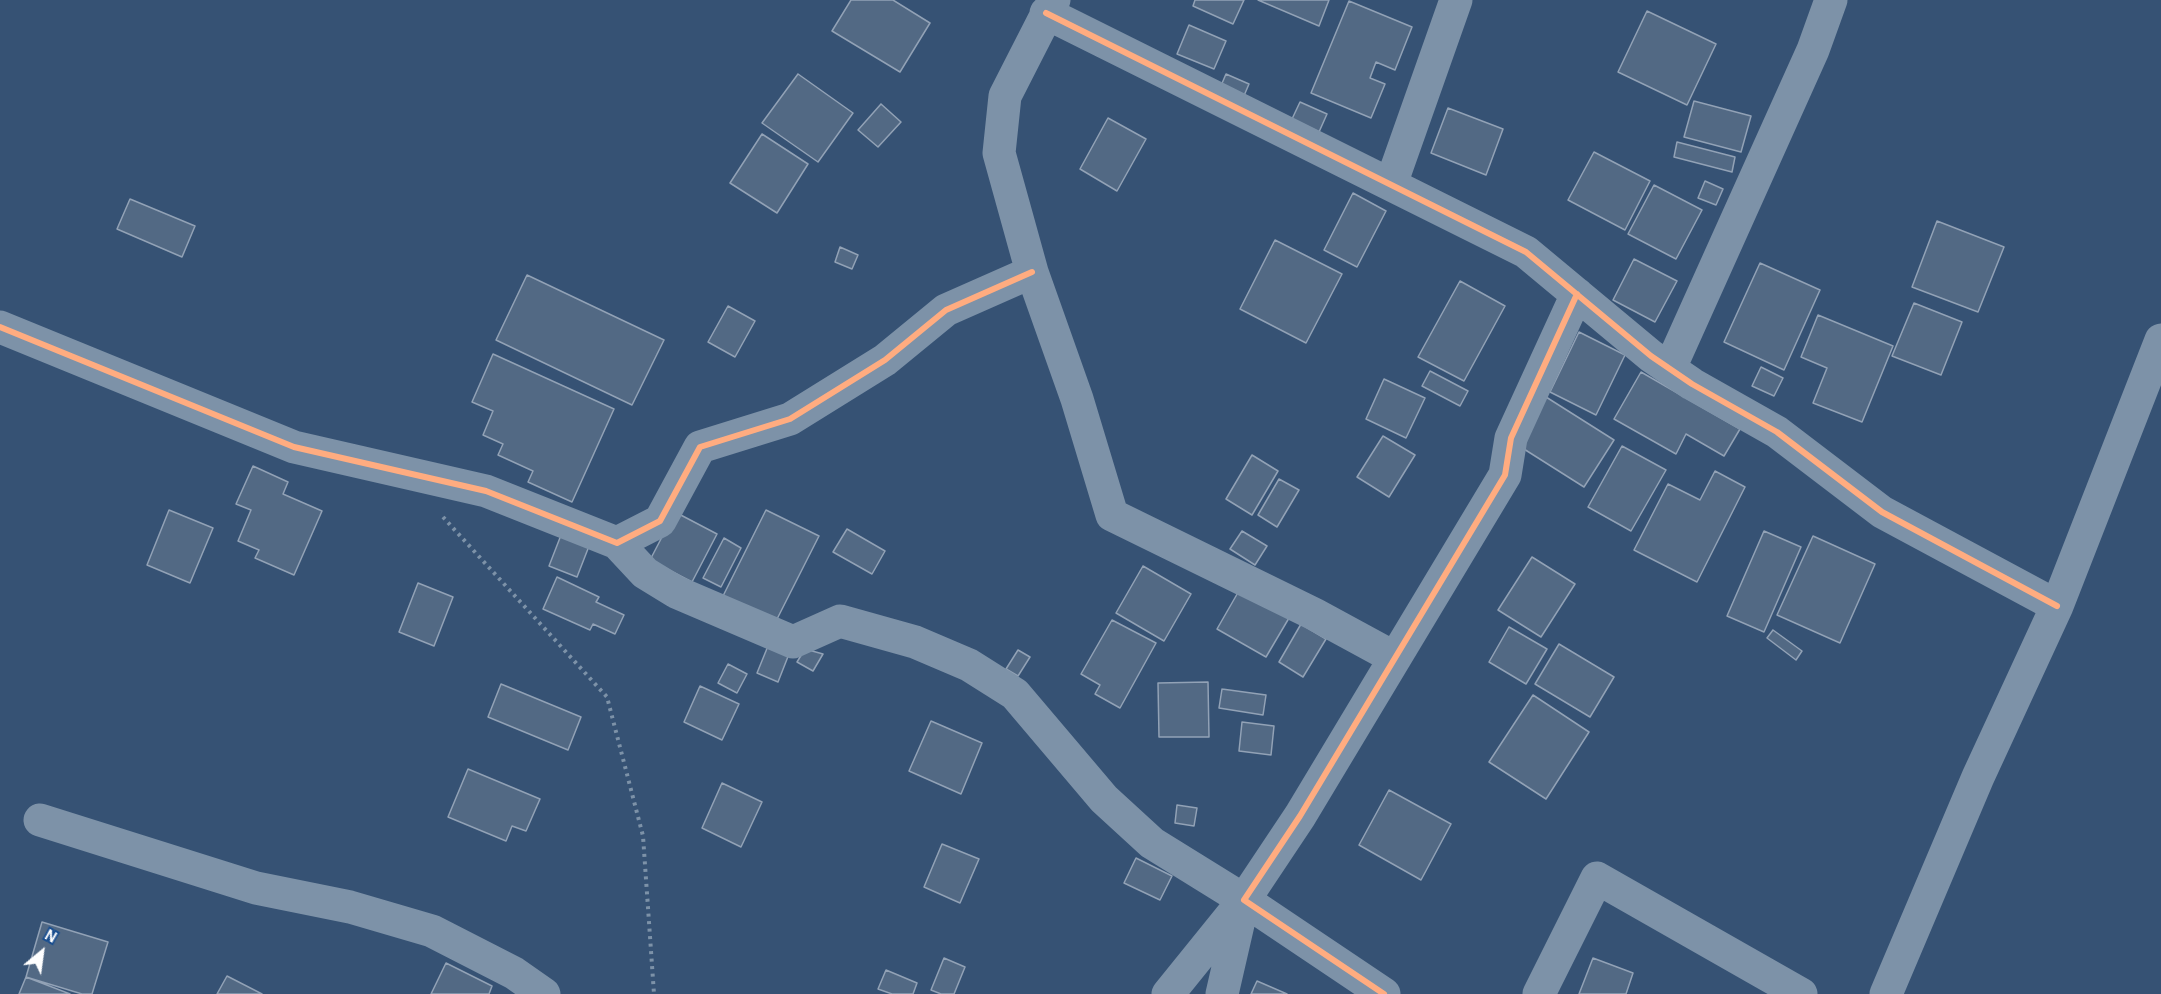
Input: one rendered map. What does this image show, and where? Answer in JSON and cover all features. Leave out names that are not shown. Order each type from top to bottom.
[{"type":"street","points":[[1391,184],[1456,0]]},
{"type":"street","points":[[1670,368],[1813,50],[1831,0]]},
{"type":"street","points":[[1395,658],[1314,614],[1112,515],[1077,399],[1032,272],[999,153],[1005,96],[1050,7],[1526,252],[1670,368],[1692,384],[1777,432],[1882,512],[2057,606]]},
{"type":"street","points":[[616,543],[660,521],[700,447],[790,419],[885,360],[946,310],[1032,272]]},
{"type":"street","points":[[1168,994],[1244,900],[1300,816],[1504,475],[1511,438],[1577,294]]},
{"type":"street","points":[[0,327],[294,447],[486,491],[616,543],[645,573],[676,592],[793,642],[840,621],[915,642],[969,665],[1015,694],[1104,799],[1152,843],[1244,900],[1384,994]]},
{"type":"street","points":[[1886,994],[1978,777],[2057,606],[2161,340]]},
{"type":"street","points":[[40,820],[256,888],[350,907],[432,931],[509,984],[544,994]]},
{"type":"street","points":[[1539,994],[1597,878],[1801,994]]},
{"type":"street","points":[[1222,994],[1244,900]]},
{"type":"path","points":[[441,515],[607,697],[643,836],[654,994]]},
{"type":"building","points":[[851,0],[893,0],[930,23],[900,72],[832,31]]},
{"type":"building","points":[[1195,0],[1244,0],[1233,24],[1193,6]]},
{"type":"building","points":[[1258,0],[1329,0],[1319,26]]},
{"type":"building","points":[[1349,1],[1412,27],[1395,70],[1376,62],[1370,78],[1385,84],[1371,118],[1311,93]]},
{"type":"building","points":[[1647,11],[1716,44],[1687,105],[1618,72]]},
{"type":"building","points":[[1189,25],[1226,41],[1214,69],[1177,54]]},
{"type":"building","points":[[798,74],[853,113],[818,162],[762,123]]},
{"type":"building","points":[[1226,74],[1249,84],[1243,98],[1220,88]]},
{"type":"building","points":[[1694,101],[1751,116],[1741,152],[1684,137]]},
{"type":"building","points":[[1300,102],[1327,114],[1319,132],[1292,119]]},
{"type":"building","points":[[881,104],[901,122],[878,147],[858,130]]},
{"type":"building","points":[[1448,108],[1503,129],[1486,175],[1431,153]]},
{"type":"building","points":[[1108,118],[1146,139],[1117,191],[1080,169]]},
{"type":"building","points":[[762,134],[808,164],[777,213],[730,183]]},
{"type":"building","points":[[1677,142],[1735,157],[1732,172],[1674,157]]},
{"type":"building","points":[[1594,152],[1650,181],[1625,230],[1568,200]]},
{"type":"building","points":[[1705,181],[1723,189],[1716,205],[1698,198]]},
{"type":"building","points":[[1654,185],[1702,210],[1676,259],[1628,234]]},
{"type":"building","points":[[1353,193],[1386,211],[1357,267],[1324,250]]},
{"type":"building","points":[[130,199],[195,226],[182,257],[117,229]]},
{"type":"building","points":[[1937,221],[2004,247],[1978,312],[1912,287]]},
{"type":"building","points":[[1275,240],[1342,274],[1306,343],[1240,309]]},
{"type":"building","points":[[840,247],[858,255],[852,269],[835,262]]},
{"type":"building","points":[[1634,259],[1677,281],[1655,322],[1613,300]]},
{"type":"building","points":[[1760,263],[1820,290],[1784,370],[1724,342]]},
{"type":"building","points":[[527,275],[664,340],[632,405],[496,340]]},
{"type":"building","points":[[1460,281],[1505,306],[1464,381],[1418,357]]},
{"type":"building","points":[[1914,303],[1962,322],[1941,375],[1892,356]]},
{"type":"building","points":[[728,306],[755,321],[735,357],[708,342]]},
{"type":"building","points":[[1818,315],[1893,346],[1862,422],[1813,403],[1827,368],[1801,357]]},
{"type":"building","points":[[1579,332],[1625,355],[1596,415],[1550,392]]},
{"type":"building","points":[[493,354],[614,409],[572,502],[528,482],[533,471],[498,455],[503,444],[483,435],[493,411],[472,402]]},
{"type":"building","points":[[1761,367],[1783,378],[1774,396],[1752,386]]},
{"type":"building","points":[[1430,371],[1468,391],[1460,406],[1422,386]]},
{"type":"building","points":[[1641,372],[1740,429],[1724,456],[1686,434],[1676,454],[1614,419]]},
{"type":"building","points":[[1384,379],[1425,398],[1406,438],[1366,419]]},
{"type":"building","points":[[1546,397],[1614,440],[1584,487],[1516,444]]},
{"type":"building","points":[[1383,436],[1415,455],[1389,497],[1357,477]]},
{"type":"building","points":[[1622,446],[1666,470],[1631,531],[1588,507]]},
{"type":"building","points":[[1252,455],[1278,471],[1252,515],[1226,499]]},
{"type":"building","points":[[253,466],[288,482],[283,494],[322,511],[294,575],[255,558],[259,550],[238,541],[251,510],[236,504]]},
{"type":"building","points":[[1715,471],[1745,487],[1697,582],[1634,550],[1668,484],[1700,500]]},
{"type":"building","points":[[1279,479],[1299,490],[1277,527],[1258,515]]},
{"type":"building","points":[[169,510],[213,528],[190,583],[147,565]]},
{"type":"building","points":[[766,510],[819,536],[775,623],[723,596]]},
{"type":"building","points":[[675,512],[717,534],[692,582],[650,560]]},
{"type":"building","points":[[847,529],[885,551],[872,574],[833,552]]},
{"type":"building","points":[[563,530],[591,541],[577,577],[549,566]]},
{"type":"building","points":[[1242,531],[1267,546],[1255,565],[1230,549]]},
{"type":"building","points":[[1764,531],[1801,547],[1764,632],[1727,616]]},
{"type":"building","points":[[1813,536],[1875,564],[1840,643],[1777,615]]},
{"type":"building","points":[[724,538],[741,548],[721,587],[703,578]]},
{"type":"building","points":[[1532,557],[1575,584],[1541,637],[1498,610]]},
{"type":"building","points":[[1143,566],[1191,594],[1164,641],[1116,613]]},
{"type":"building","points":[[557,577],[599,597],[596,602],[624,615],[615,634],[593,624],[590,630],[543,609]]},
{"type":"building","points":[[418,583],[453,597],[434,646],[399,632]]},
{"type":"building","points":[[1240,589],[1289,618],[1266,657],[1217,629]]},
{"type":"building","points":[[1112,620],[1156,643],[1120,708],[1095,694],[1100,685],[1081,674]]},
{"type":"building","points":[[1301,624],[1326,639],[1303,677],[1279,662]]},
{"type":"building","points":[[1509,627],[1547,649],[1526,684],[1489,662]]},
{"type":"building","points":[[1773,630],[1802,651],[1796,660],[1767,638]]},
{"type":"building","points":[[1559,644],[1614,677],[1590,717],[1535,684]]},
{"type":"building","points":[[768,646],[789,654],[778,682],[757,673]]},
{"type":"building","points":[[805,649],[823,654],[813,671],[797,662]]},
{"type":"building","points":[[1018,650],[1030,657],[1018,676],[1006,669]]},
{"type":"building","points":[[728,664],[747,674],[737,693],[718,683]]},
{"type":"building","points":[[1208,682],[1209,737],[1159,737],[1158,683]]},
{"type":"building","points":[[501,684],[581,717],[568,750],[488,717]]},
{"type":"building","points":[[700,686],[739,704],[722,740],[684,722]]},
{"type":"building","points":[[1222,689],[1266,695],[1263,715],[1219,708]]},
{"type":"building","points":[[1533,695],[1589,732],[1546,799],[1489,762]]},
{"type":"building","points":[[931,721],[982,743],[961,794],[909,771]]},
{"type":"building","points":[[1242,722],[1274,726],[1271,755],[1239,751]]},
{"type":"building","points":[[468,769],[540,799],[526,831],[512,826],[506,841],[448,817]]},
{"type":"building","points":[[722,783],[762,802],[741,847],[702,828]]},
{"type":"building","points":[[1389,790],[1451,824],[1421,880],[1359,845]]},
{"type":"building","points":[[1177,805],[1197,808],[1194,826],[1175,823]]},
{"type":"building","points":[[942,844],[979,859],[960,903],[924,887]]},
{"type":"building","points":[[1136,858],[1172,876],[1160,900],[1124,883]]},
{"type":"building","points":[[42,922],[108,942],[92,994],[82,994],[26,977]]},
{"type":"building","points":[[944,958],[965,967],[954,994],[941,994],[931,990]]},
{"type":"building","points":[[1593,958],[1633,973],[1626,994],[1579,994]]},
{"type":"building","points":[[446,963],[492,986],[489,994],[431,994]]},
{"type":"building","points":[[886,970],[917,983],[913,994],[892,994],[878,989]]},
{"type":"building","points":[[227,976],[262,994],[217,994]]},
{"type":"building","points":[[26,977],[70,994],[19,994]]},
{"type":"building","points":[[1257,981],[1287,994],[1251,994]]},
{"type":"cycle path","points":[[1046,13],[1526,252],[1651,356],[1692,384],[1777,432],[1882,512],[2057,606]]},
{"type":"cycle path","points":[[0,327],[294,447],[486,491],[617,543],[660,521],[700,447],[790,419],[885,360],[946,310],[1032,272]]},
{"type":"cycle path","points":[[1384,994],[1244,900],[1300,816],[1505,475],[1511,438],[1577,294]]}]
